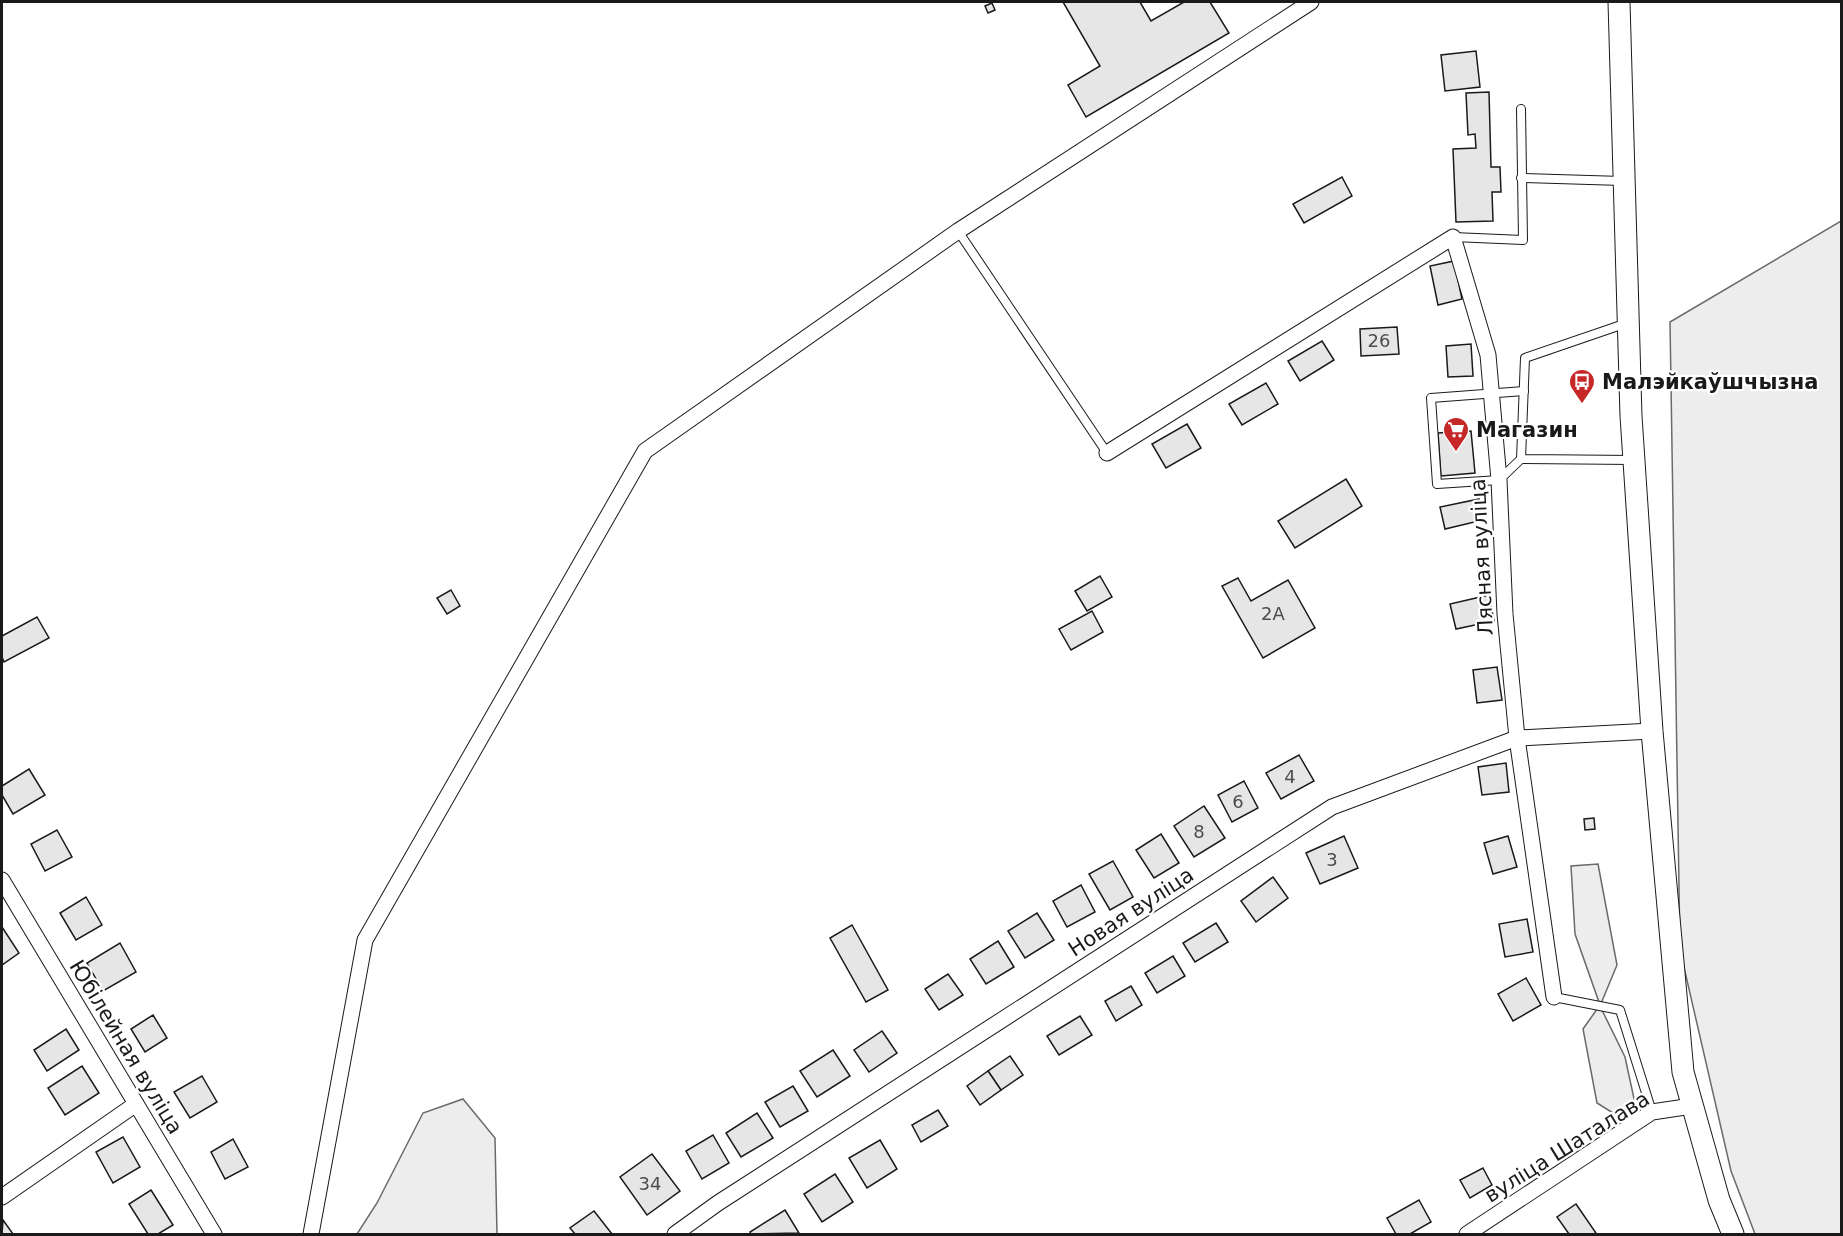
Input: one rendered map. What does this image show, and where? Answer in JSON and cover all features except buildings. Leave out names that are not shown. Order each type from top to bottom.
[{"type":"main road","points":[[1619,2],[1634,460],[1652,731],[1683,1072],[1719,1200],[1733,1234]]},
{"type":"street","points":[[311,1234],[365,940],[645,451],[958,231],[1311,2]]},
{"type":"street","points":[[1107,453],[1453,237]]},
{"type":"street","name":"Лясная вуліца","points":[[1453,237],[1488,355],[1505,614],[1517,738],[1554,997]]},
{"type":"street","name":"Новая вуліца","points":[[675,1234],[718,1203],[1332,807],[1517,738],[1652,731]]},
{"type":"street","name":"Юбілейная вуліца","points":[[2,880],[214,1234]]},
{"type":"street","points":[[2,1197],[135,1104]]},
{"type":"street","name":"вуліца Шаталава","points":[[1467,1234],[1652,1112],[1692,1106]]},
{"type":"lane","points":[[1453,237],[1523,240],[1521,109]]},
{"type":"lane","points":[[1521,178],[1624,181]]},
{"type":"lane","points":[[958,231],[1107,453]]},
{"type":"lane","points":[[1521,459],[1525,358],[1628,322]]},
{"type":"lane","points":[[1524,391],[1431,398],[1437,484],[1498,480],[1521,459],[1634,460]]},
{"type":"lane","points":[[1554,997],[1620,1010],[1652,1112]]},
{"type":"shaded area","points":[[1841,221],[1841,1234],[1755,1234],[1731,1171],[1680,950],[1670,322]]},
{"type":"shaded area","points":[[1598,864],[1617,965],[1600,1006],[1625,1057],[1638,1117],[1632,1125],[1597,1103],[1583,1029],[1600,1005],[1575,934],[1571,866]]},
{"type":"shaded area","points":[[463,1099],[495,1138],[497,1234],[357,1234],[377,1203],[423,1113]]},
{"type":"place","name":"Малэйкаўшчызна","points":[[1582,405]]},
{"type":"place","name":"Магазин","points":[[1456,453]]}]
